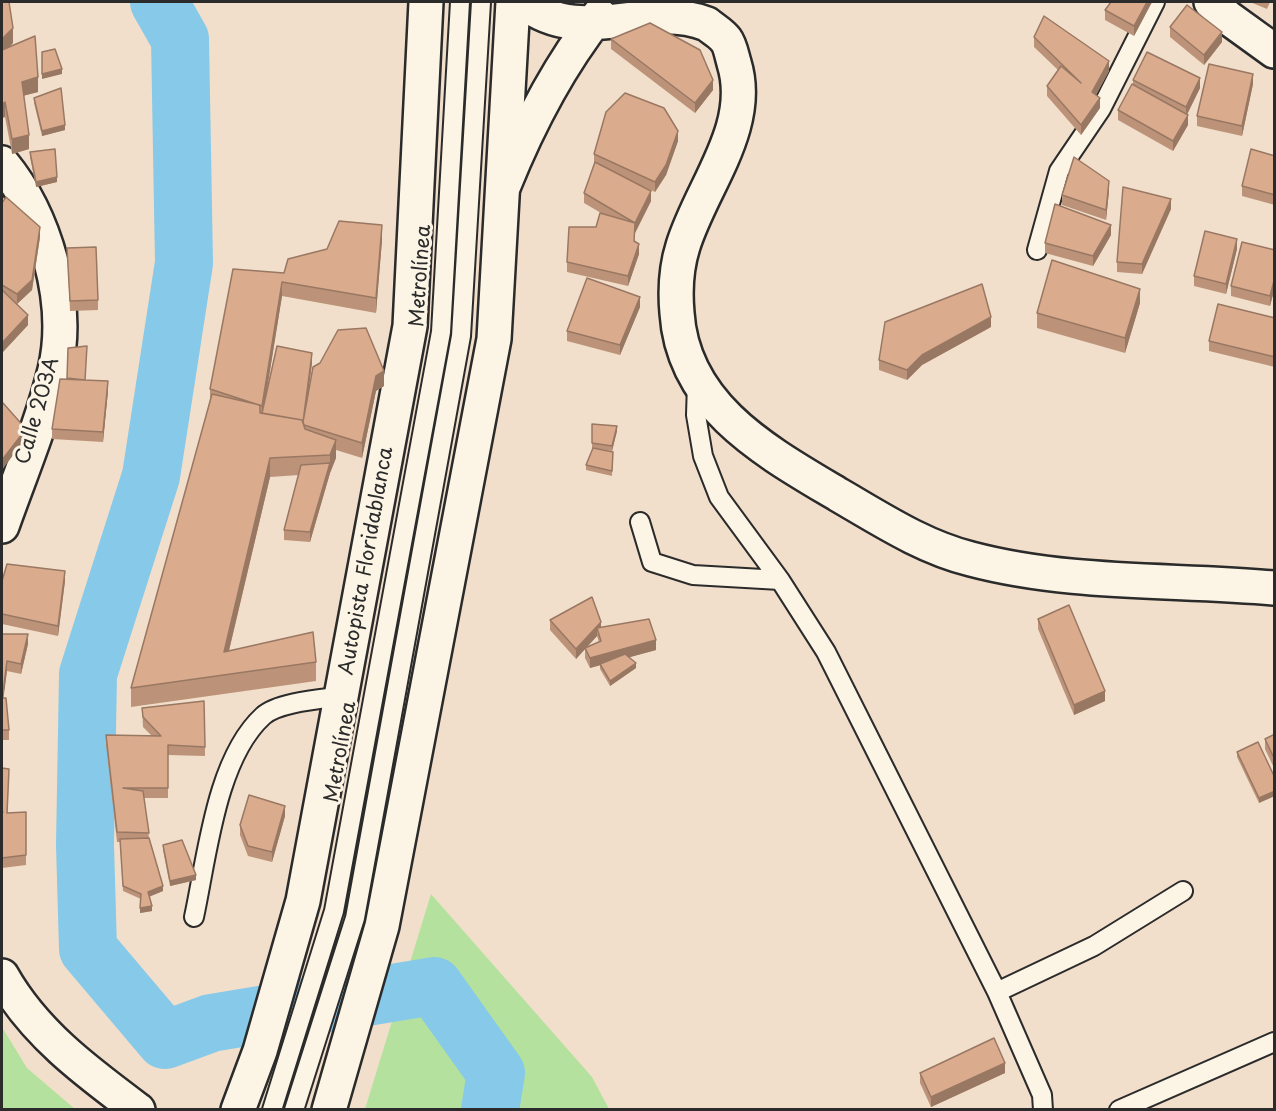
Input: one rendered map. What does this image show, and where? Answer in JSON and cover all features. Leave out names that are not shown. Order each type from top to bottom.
[{"type":"main road","name":"Autopista Floridablanca","points":[[236,1106],[274,1055],[343,696],[410,326],[426,2]]},
{"type":"main road","points":[[329,1110],[339,1075],[369,922],[494,339],[513,2]]},
{"type":"main road","points":[[523,2],[533,10],[557,16],[599,15],[629,5],[663,2],[692,11],[727,41],[740,83],[734,127],[683,246],[675,288],[678,334],[697,383],[714,407],[739,430],[779,459],[910,537],[970,559],[1067,576],[1275,588]]},
{"type":"main road","points":[[1211,2],[1227,17],[1275,51]]},
{"type":"main road","points":[[504,186],[523,138],[547,91],[574,46],[599,15]]},
{"type":"main road","name":"Calle 203A","points":[[2,163],[18,182],[39,225],[51,263],[58,319],[55,368],[2,526]]},
{"type":"main road","points":[[2,976],[42,1030],[83,1070],[134,1107]]},
{"type":"lane","name":"Metrolínea","points":[[272,1110],[274,1055],[334,911],[441,332],[460,2]]},
{"type":"lane","points":[[294,1110],[306,1065],[369,922],[461,336],[481,2]]},
{"type":"lane","points":[[1038,250],[1059,171],[1101,109],[1155,2]]},
{"type":"lane","points":[[697,383],[696,415],[703,456],[719,497],[780,580],[826,652],[997,992],[1042,1095],[1043,1110]]},
{"type":"lane","points":[[640,522],[652,562],[693,575],[780,580]]},
{"type":"lane","points":[[194,917],[222,784],[237,749],[264,714],[302,701],[343,696]]},
{"type":"lane","points":[[997,992],[1094,946],[1183,891]]},
{"type":"lane","points":[[1119,1110],[1275,1042]]},
{"type":"green space","points":[[431,894],[592,1077],[609,1109],[365,1109]]},
{"type":"green space","points":[[2,1027],[27,1068],[75,1109],[2,1109]]},
{"type":"building","points":[[2,2],[9,2],[13,28],[2,39]]},
{"type":"building","points":[[1111,2],[1147,2],[1134,26],[1105,10]]},
{"type":"building","points":[[1187,5],[1222,32],[1204,55],[1170,27]]},
{"type":"building","points":[[1044,16],[1109,61],[1092,92],[1100,98],[1081,125],[1047,86],[1061,66],[1081,83],[1034,37]]},
{"type":"building","points":[[650,23],[700,50],[713,80],[695,103],[611,39]]},
{"type":"building","points":[[35,36],[38,77],[22,82],[29,135],[12,139],[5,102],[2,104],[2,50]]},
{"type":"building","points":[[55,49],[62,69],[42,74],[42,52]]},
{"type":"building","points":[[1147,52],[1200,78],[1186,107],[1133,80]]},
{"type":"building","points":[[1209,64],[1253,74],[1242,126],[1197,116]]},
{"type":"building","points":[[1132,84],[1188,115],[1173,141],[1118,110]]},
{"type":"building","points":[[61,88],[65,125],[42,131],[34,98]]},
{"type":"building","points":[[625,93],[664,108],[678,131],[666,165],[655,182],[594,154],[606,112]]},
{"type":"building","points":[[55,149],[57,177],[36,182],[30,152]]},
{"type":"building","points":[[1251,149],[1275,156],[1275,195],[1242,186]]},
{"type":"building","points":[[1074,157],[1109,181],[1106,210],[1062,195]]},
{"type":"building","points":[[595,162],[651,191],[635,223],[584,193]]},
{"type":"building","points":[[1123,187],[1171,199],[1142,264],[1117,262]]},
{"type":"building","points":[[6,197],[40,227],[32,280],[17,294],[2,285],[2,203]]},
{"type":"building","points":[[1055,204],[1111,225],[1093,256],[1045,243]]},
{"type":"building","points":[[600,213],[635,223],[634,241],[639,244],[628,276],[567,262],[569,227],[596,227]]},
{"type":"building","points":[[339,221],[382,225],[376,298],[282,282],[262,406],[210,389],[233,269],[284,273],[288,259],[327,249]]},
{"type":"building","points":[[1205,231],[1237,239],[1226,284],[1194,276]]},
{"type":"building","points":[[1242,242],[1275,250],[1275,277],[1270,296],[1231,286]]},
{"type":"building","points":[[96,247],[98,300],[70,301],[67,248]]},
{"type":"building","points":[[1052,260],[1140,289],[1125,338],[1037,313]]},
{"type":"building","points":[[587,278],[640,297],[620,345],[567,331]]},
{"type":"building","points":[[982,284],[991,317],[922,355],[907,370],[879,360],[885,322]]},
{"type":"building","points":[[2,290],[28,315],[2,343]]},
{"type":"building","points":[[1218,304],[1275,318],[1275,357],[1209,341]]},
{"type":"building","points":[[366,328],[384,371],[376,376],[362,443],[304,425],[313,367],[320,363],[338,330]]},
{"type":"building","points":[[87,346],[85,380],[67,378],[68,348]]},
{"type":"building","points":[[277,346],[312,353],[303,422],[262,413]]},
{"type":"building","points":[[60,379],[108,381],[103,432],[52,429]]},
{"type":"building","points":[[212,394],[260,405],[260,413],[302,420],[305,429],[336,440],[330,455],[270,458],[224,652],[313,632],[316,662],[131,688]]},
{"type":"building","points":[[2,404],[26,429],[2,460]]},
{"type":"building","points":[[592,424],[617,426],[612,446],[592,443]]},
{"type":"building","points":[[593,448],[613,452],[612,471],[586,465]]},
{"type":"building","points":[[330,463],[310,532],[284,530],[301,465]]},
{"type":"building","points":[[7,564],[65,571],[58,626],[2,614],[2,581]]},
{"type":"building","points":[[592,597],[601,622],[576,649],[550,620]]},
{"type":"building","points":[[1069,605],[1105,691],[1074,705],[1038,619]]},
{"type":"building","points":[[649,619],[656,640],[590,658],[585,648],[601,641],[597,628]]},
{"type":"building","points":[[2,634],[28,634],[21,664],[7,661],[3,692],[2,692]]},
{"type":"building","points":[[625,654],[636,663],[610,681],[600,664]]},
{"type":"building","points":[[2,698],[6,698],[9,730],[2,730]]},
{"type":"building","points":[[204,701],[205,747],[168,745],[168,788],[123,788],[143,791],[149,833],[117,832],[106,735],[161,736],[143,717],[142,708]]},
{"type":"building","points":[[1275,734],[1275,760],[1265,739]]},
{"type":"building","points":[[1258,742],[1275,778],[1275,791],[1259,798],[1237,752]]},
{"type":"building","points":[[2,768],[9,769],[7,813],[26,812],[26,855],[2,858]]},
{"type":"building","points":[[249,795],[285,806],[272,852],[248,846],[240,825]]},
{"type":"building","points":[[149,838],[163,886],[148,892],[152,906],[140,908],[141,894],[123,886],[120,839]]},
{"type":"building","points":[[182,840],[196,875],[170,881],[163,845]]},
{"type":"building","points":[[994,1038],[1005,1063],[931,1097],[920,1073]]},
{"type":"waterway","points":[[159,2],[180,39],[184,263],[151,476],[88,674],[85,845],[88,949],[165,1040],[211,1023],[434,986],[496,1073],[490,1110]]}]
